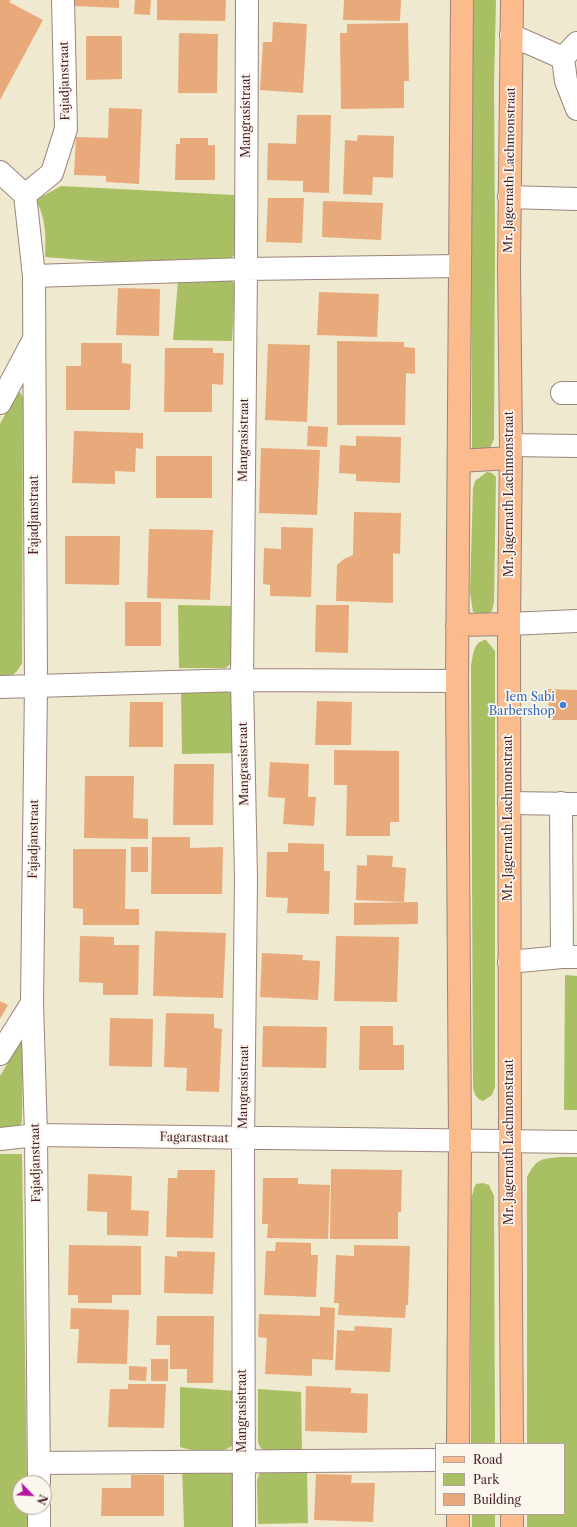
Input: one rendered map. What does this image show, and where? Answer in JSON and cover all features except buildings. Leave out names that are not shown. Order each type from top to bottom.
[{"type":"main road","points":[[458,1443],[460,1140],[457,625],[462,0]]},
{"type":"main road","name":"Mr. Jagernath Lachmonstraat","points":[[512,0],[509,197],[509,803],[512,1443]]},
{"type":"main road","points":[[459,461],[510,452]]},
{"type":"main road","points":[[457,625],[509,624]]},
{"type":"main road","points":[[458,1515],[458,1527]]},
{"type":"main road","points":[[512,1515],[512,1527]]},
{"type":"street","name":"Fajadjanstraat","points":[[39,1473],[36,1136],[32,1003],[36,685],[34,276],[25,195],[52,173],[66,129],[63,0]]},
{"type":"street","name":"Mangrasistraat","points":[[244,1527],[243,1139],[246,879],[242,680],[247,0]]},
{"type":"street","points":[[511,35],[570,50],[566,81],[577,109]]},
{"type":"street","points":[[0,172],[25,195]]},
{"type":"street","points":[[509,197],[577,199]]},
{"type":"street","points":[[34,276],[246,269],[460,266]]},
{"type":"street","points":[[0,402],[34,338]]},
{"type":"street","points":[[510,452],[577,446]]},
{"type":"street","points":[[509,624],[577,621]]},
{"type":"street","points":[[0,687],[242,680],[457,681]]},
{"type":"street","points":[[509,803],[569,804],[570,957],[510,962]]},
{"type":"street","points":[[0,1054],[32,1003]]},
{"type":"street","name":"Fagarastraat","points":[[0,1140],[36,1136],[243,1139],[510,1140],[577,1142]]},
{"type":"street","points":[[39,1473],[243,1460],[435,1460]]},
{"type":"street","points":[[39,1515],[39,1527]]},
{"type":"green space","points":[[474,0],[496,0],[494,84],[494,439],[490,448],[484,453],[475,452],[472,449],[471,128]]},
{"type":"green space","points":[[61,186],[234,195],[236,221],[234,255],[228,262],[110,262],[45,257],[44,221],[36,200]]},
{"type":"green space","points":[[231,279],[235,285],[232,341],[173,340],[178,281]]},
{"type":"green space","points":[[20,392],[23,397],[22,663],[14,674],[8,677],[0,678],[0,424],[15,396]]},
{"type":"green space","points":[[487,472],[492,473],[496,477],[494,602],[492,611],[481,614],[473,612],[470,592],[473,488],[475,481]]},
{"type":"green space","points":[[178,605],[232,606],[231,664],[225,668],[179,668]]},
{"type":"green space","points":[[486,640],[495,651],[495,1087],[492,1095],[483,1101],[476,1095],[473,1086],[471,667],[476,646],[478,643]]},
{"type":"green space","points":[[181,690],[224,690],[233,694],[234,753],[182,754]]},
{"type":"green space","points":[[565,975],[577,976],[577,1110],[564,1110]]},
{"type":"green space","points":[[21,1041],[23,1042],[22,1121],[20,1126],[0,1135],[0,1076]]},
{"type":"green space","points":[[0,1154],[22,1154],[27,1475],[12,1475],[12,1515],[27,1515],[27,1527],[0,1527]]},
{"type":"green space","points":[[577,1157],[577,1527],[527,1527],[527,1515],[565,1515],[565,1443],[527,1443],[527,1177],[537,1163],[549,1158]]},
{"type":"green space","points":[[483,1183],[489,1185],[494,1196],[495,1443],[471,1443],[471,1200],[476,1184]]},
{"type":"green space","points":[[180,1387],[236,1391],[235,1443],[224,1450],[209,1452],[180,1447]]},
{"type":"green space","points":[[258,1389],[301,1392],[302,1453],[266,1452],[260,1447],[258,1442]]},
{"type":"green space","points":[[182,1467],[235,1471],[237,1527],[184,1527]]},
{"type":"green space","points":[[307,1470],[308,1523],[258,1524],[257,1480],[260,1472]]},
{"type":"green space","points":[[472,1515],[495,1515],[495,1527],[472,1527]]},
{"type":"place","name":"Iem Sabi Barbershop","points":[[563,705]]}]
